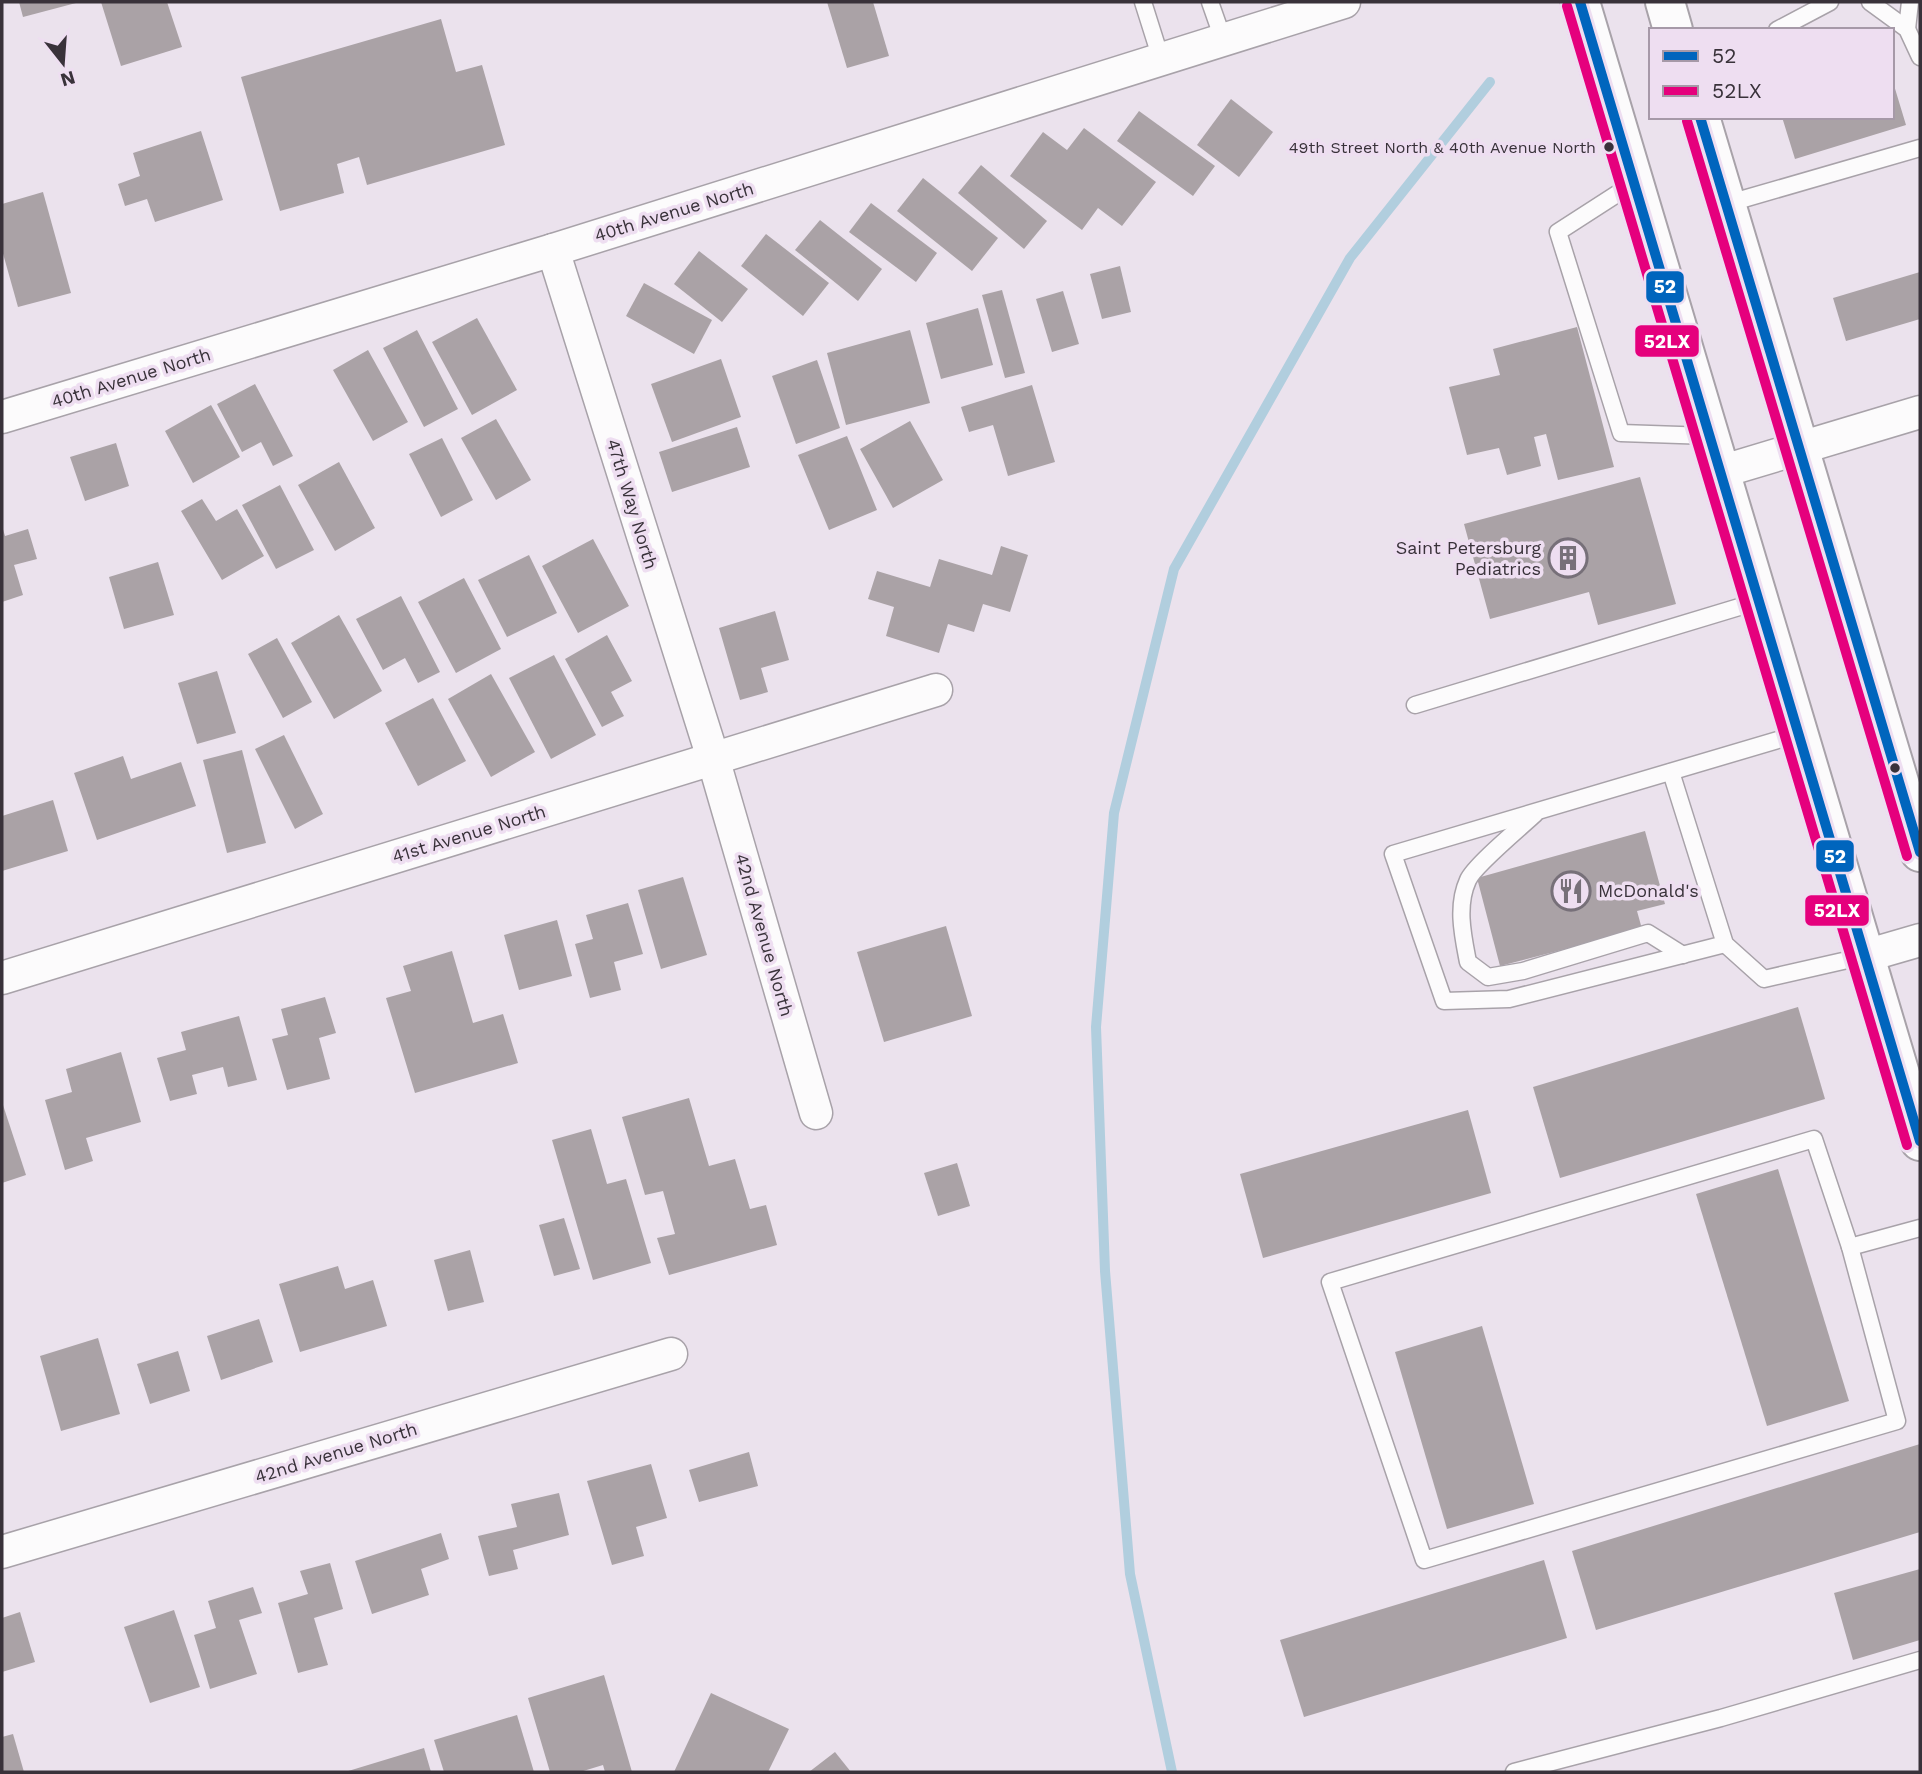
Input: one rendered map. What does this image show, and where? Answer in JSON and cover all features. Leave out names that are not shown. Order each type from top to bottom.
[{"type":"main road","points":[[1580,2],[1920,1141]]},
{"type":"main road","points":[[1665,2],[1672,28]]},
{"type":"main road","points":[[1701,119],[1920,852]]},
{"type":"street","name":"40th Avenue North","points":[[2,417],[553,250],[1344,2]]},
{"type":"street","name":"47th Way North","points":[[553,250],[713,758]]},
{"type":"street","points":[[1720,472],[1920,415]]},
{"type":"street","name":"41st Avenue North","points":[[2,978],[936,690]]},
{"type":"street","name":"42nd Avenue North","points":[[713,758],[816,1113]]},
{"type":"street","points":[[1865,956],[1920,940]]},
{"type":"street","name":"42nd Avenue North","points":[[2,1552],[671,1354]]},
{"type":"lane","points":[[1143,2],[1161,59]]},
{"type":"lane","points":[[1210,2],[1223,39]]},
{"type":"lane","points":[[1781,28],[1830,2]]},
{"type":"lane","points":[[1870,2],[1907,29],[1920,57]]},
{"type":"lane","points":[[1907,29],[1910,2]]},
{"type":"lane","points":[[1726,204],[1920,148]]},
{"type":"lane","points":[[1634,183],[1558,232],[1621,433],[1710,436]]},
{"type":"lane","points":[[1415,705],[1759,601]]},
{"type":"lane","points":[[1725,944],[1509,999],[1444,1001],[1394,854],[1799,734]]},
{"type":"lane","points":[[1671,772],[1725,944],[1764,979],[1865,956]]},
{"type":"lane","points":[[1537,812],[1468,877],[1462,902],[1462,933],[1468,962],[1488,977],[1523,971],[1648,933],[1683,955]]},
{"type":"lane","points":[[1814,1139],[1850,1247],[1897,1421],[1424,1560],[1330,1282],[1814,1139]]},
{"type":"lane","points":[[1850,1247],[1920,1228]]},
{"type":"lane","points":[[1514,1772],[1721,1718],[1920,1660]]},
{"type":"building","points":[[19,2],[76,2],[76,3],[23,17]]},
{"type":"building","points":[[101,2],[167,2],[182,47],[121,66]]},
{"type":"building","points":[[827,2],[873,2],[889,56],[847,68]]},
{"type":"building","points":[[441,19],[456,72],[482,65],[505,145],[367,185],[359,157],[337,164],[344,193],[280,211],[241,77]]},
{"type":"building","points":[[1894,85],[1906,125],[1795,159],[1783,119],[1894,119]]},
{"type":"building","points":[[1231,99],[1273,132],[1239,177],[1197,145]]},
{"type":"building","points":[[1139,111],[1215,166],[1193,196],[1117,141]]},
{"type":"building","points":[[1084,128],[1156,182],[1122,226],[1098,208],[1082,230],[1010,176],[1043,132],[1067,150]]},
{"type":"building","points":[[201,131],[223,200],[155,222],[147,199],[125,206],[118,184],[140,176],[133,153]]},
{"type":"building","points":[[981,165],[1047,221],[1024,249],[958,193]]},
{"type":"building","points":[[923,178],[998,238],[972,271],[897,211]]},
{"type":"building","points":[[43,192],[71,293],[18,307],[2,250],[2,204]]},
{"type":"building","points":[[871,203],[937,253],[916,282],[849,232]]},
{"type":"building","points":[[820,220],[882,269],[858,301],[795,250]]},
{"type":"building","points":[[766,234],[829,283],[803,316],[741,266]]},
{"type":"building","points":[[699,251],[748,289],[722,322],[674,284]]},
{"type":"building","points":[[1120,266],[1131,312],[1102,319],[1090,274]]},
{"type":"building","points":[[1920,272],[1920,319],[1846,341],[1833,298]]},
{"type":"building","points":[[644,283],[712,320],[694,354],[626,316]]},
{"type":"building","points":[[1002,290],[1025,373],[1005,378],[982,295]]},
{"type":"building","points":[[1063,291],[1079,344],[1052,352],[1036,299]]},
{"type":"building","points":[[978,308],[993,365],[941,379],[926,323]]},
{"type":"building","points":[[477,318],[517,390],[472,415],[432,342]]},
{"type":"building","points":[[1577,327],[1614,467],[1558,480],[1546,434],[1534,437],[1541,466],[1507,475],[1499,448],[1467,455],[1449,387],[1500,375],[1493,349]]},
{"type":"building","points":[[417,330],[458,409],[424,427],[383,348]]},
{"type":"building","points":[[910,330],[930,403],[846,425],[827,353]]},
{"type":"building","points":[[368,350],[408,422],[373,441],[333,370]]},
{"type":"building","points":[[721,359],[741,417],[672,442],[651,384]]},
{"type":"building","points":[[817,360],[840,428],[796,444],[772,376]]},
{"type":"building","points":[[255,384],[293,456],[273,466],[261,442],[242,452],[217,404]]},
{"type":"building","points":[[1032,385],[1055,462],[1008,476],[993,425],[969,432],[961,407]]},
{"type":"building","points":[[211,405],[240,457],[193,483],[165,431]]},
{"type":"building","points":[[496,419],[531,480],[496,500],[461,438]]},
{"type":"building","points":[[910,421],[943,480],[893,508],[860,449]]},
{"type":"building","points":[[737,427],[750,467],[672,492],[659,452]]},
{"type":"building","points":[[847,436],[877,510],[829,530],[798,455]]},
{"type":"building","points":[[442,438],[473,500],[441,517],[409,454]]},
{"type":"building","points":[[116,443],[129,486],[85,501],[70,457]]},
{"type":"building","points":[[339,462],[375,528],[335,551],[298,485]]},
{"type":"building","name":"Saint Petersburg Pediatrics","points":[[1640,477],[1676,604],[1598,625],[1589,592],[1490,619],[1464,524]]},
{"type":"building","points":[[280,485],[314,550],[276,569],[242,505]]},
{"type":"building","points":[[202,499],[216,521],[237,509],[264,556],[222,580],[181,511]]},
{"type":"building","points":[[2,526],[5,536],[28,529],[37,559],[14,565],[23,595],[2,602]]},
{"type":"building","points":[[593,539],[629,606],[578,633],[542,566]]},
{"type":"building","points":[[1001,546],[1028,555],[1010,612],[983,604],[974,632],[948,624],[939,653],[886,636],[894,607],[868,599],[877,571],[930,587],[939,559],[992,575]]},
{"type":"building","points":[[529,555],[557,613],[507,637],[478,580]]},
{"type":"building","points":[[158,562],[174,615],[124,629],[109,577]]},
{"type":"building","points":[[464,578],[501,649],[456,673],[418,602]]},
{"type":"building","points":[[401,596],[440,672],[418,683],[405,658],[383,670],[356,619]]},
{"type":"building","points":[[775,611],[789,660],[761,668],[768,692],[740,700],[719,628]]},
{"type":"building","points":[[339,615],[382,691],[334,719],[291,643]]},
{"type":"building","points":[[607,635],[632,681],[611,692],[624,716],[602,727],[565,659]]},
{"type":"building","points":[[277,638],[312,702],[283,718],[248,654]]},
{"type":"building","points":[[554,655],[596,735],[551,759],[509,678]]},
{"type":"building","points":[[217,671],[236,733],[197,744],[178,683]]},
{"type":"building","points":[[491,674],[535,752],[491,777],[448,699]]},
{"type":"building","points":[[433,698],[466,761],[418,786],[385,723]]},
{"type":"building","points":[[284,735],[323,814],[295,829],[255,749]]},
{"type":"building","points":[[242,750],[266,843],[227,853],[203,760]]},
{"type":"building","points":[[123,756],[131,779],[181,762],[196,806],[97,840],[74,773]]},
{"type":"building","points":[[53,800],[68,851],[2,871],[2,816]]},
{"type":"building","name":"McDonald's","points":[[1645,831],[1665,904],[1637,911],[1642,929],[1500,966],[1477,878]]},
{"type":"building","points":[[683,877],[707,955],[661,969],[638,890]]},
{"type":"building","points":[[628,903],[643,954],[614,962],[621,990],[590,998],[575,944],[593,939],[586,915]]},
{"type":"building","points":[[557,920],[572,976],[519,990],[504,935]]},
{"type":"building","points":[[946,926],[972,1016],[884,1042],[857,952]]},
{"type":"building","points":[[452,951],[473,1023],[503,1014],[518,1063],[415,1093],[386,998],[411,991],[403,966]]},
{"type":"building","points":[[325,997],[336,1033],[319,1038],[330,1079],[287,1090],[272,1039],[288,1035],[281,1009]]},
{"type":"building","points":[[1798,1007],[1825,1099],[1560,1178],[1533,1087]]},
{"type":"building","points":[[239,1016],[257,1080],[228,1087],[223,1067],[192,1075],[197,1094],[170,1101],[157,1058],[186,1050],[181,1032]]},
{"type":"building","points":[[121,1052],[141,1122],[86,1138],[93,1161],[65,1170],[45,1100],[72,1092],[66,1069]]},
{"type":"building","points":[[689,1098],[709,1166],[735,1159],[750,1209],[766,1205],[777,1245],[669,1275],[657,1238],[675,1234],[663,1191],[645,1195],[622,1117]]},
{"type":"building","points":[[2,1102],[26,1175],[2,1183]]},
{"type":"building","points":[[1468,1110],[1491,1193],[1263,1258],[1240,1174]]},
{"type":"building","points":[[591,1129],[607,1184],[626,1179],[651,1263],[593,1280],[552,1140]]},
{"type":"building","points":[[957,1163],[970,1206],[938,1216],[924,1173]]},
{"type":"building","points":[[1778,1169],[1849,1401],[1767,1426],[1696,1194]]},
{"type":"building","points":[[564,1218],[580,1269],[554,1276],[539,1225]]},
{"type":"building","points":[[470,1250],[484,1302],[448,1311],[434,1260]]},
{"type":"building","points":[[338,1266],[345,1289],[373,1280],[387,1326],[300,1352],[279,1284]]},
{"type":"building","points":[[259,1319],[273,1362],[221,1380],[207,1336]]},
{"type":"building","points":[[1482,1326],[1534,1504],[1447,1529],[1395,1352]]},
{"type":"building","points":[[98,1338],[120,1414],[61,1431],[40,1356]]},
{"type":"building","points":[[178,1351],[190,1391],[150,1404],[137,1364]]},
{"type":"building","points":[[1920,1444],[1920,1532],[1596,1630],[1572,1551]]},
{"type":"building","points":[[749,1452],[758,1486],[699,1502],[689,1470]]},
{"type":"building","points":[[651,1464],[667,1518],[636,1527],[644,1556],[612,1565],[587,1481]]},
{"type":"building","points":[[559,1493],[569,1535],[513,1550],[518,1569],[489,1576],[478,1536],[517,1527],[511,1504]]},
{"type":"building","points":[[441,1533],[449,1559],[421,1569],[429,1595],[372,1614],[355,1561]]},
{"type":"building","points":[[1544,1560],[1567,1638],[1304,1717],[1280,1640]]},
{"type":"building","points":[[330,1563],[343,1609],[314,1618],[328,1665],[298,1673],[278,1603],[308,1594],[300,1571]]},
{"type":"building","points":[[1920,1569],[1920,1640],[1853,1660],[1834,1593]]},
{"type":"building","points":[[253,1587],[262,1613],[239,1620],[257,1674],[210,1689],[194,1635],[216,1628],[208,1601]]},
{"type":"building","points":[[174,1610],[200,1687],[150,1703],[124,1627]]},
{"type":"building","points":[[20,1612],[35,1662],[2,1672],[2,1618]]},
{"type":"building","points":[[604,1675],[632,1772],[605,1772],[603,1765],[580,1772],[550,1772],[528,1698]]},
{"type":"building","points":[[711,1693],[789,1729],[768,1772],[674,1772]]},
{"type":"building","points":[[517,1715],[534,1772],[444,1772],[434,1740]]},
{"type":"building","points":[[13,1734],[24,1772],[2,1772],[2,1737]]},
{"type":"building","points":[[424,1748],[431,1772],[345,1772]]},
{"type":"building","points":[[835,1752],[851,1772],[809,1772]]},
{"type":"waterway","points":[[1172,1772],[1130,1574],[1105,1271],[1096,1027],[1114,813],[1174,569],[1350,258],[1490,82]]},
{"type":"transit line","name":"52","points":[[1580,2],[1920,1141]]},
{"type":"transit line","name":"52LX","points":[[1567,6],[1907,1145]]},
{"type":"transit line","name":"52","points":[[1701,119],[1920,852]]},
{"type":"transit line","name":"52LX","points":[[1687,121],[1907,856]]},
{"type":"place","name":"49th Street North & 40th Avenue North","points":[[1609,147]]},
{"type":"place","name":"Saint Petersburg Pediatrics","points":[[1568,558]]},
{"type":"place","name":"McDonald's","points":[[1571,891]]}]
